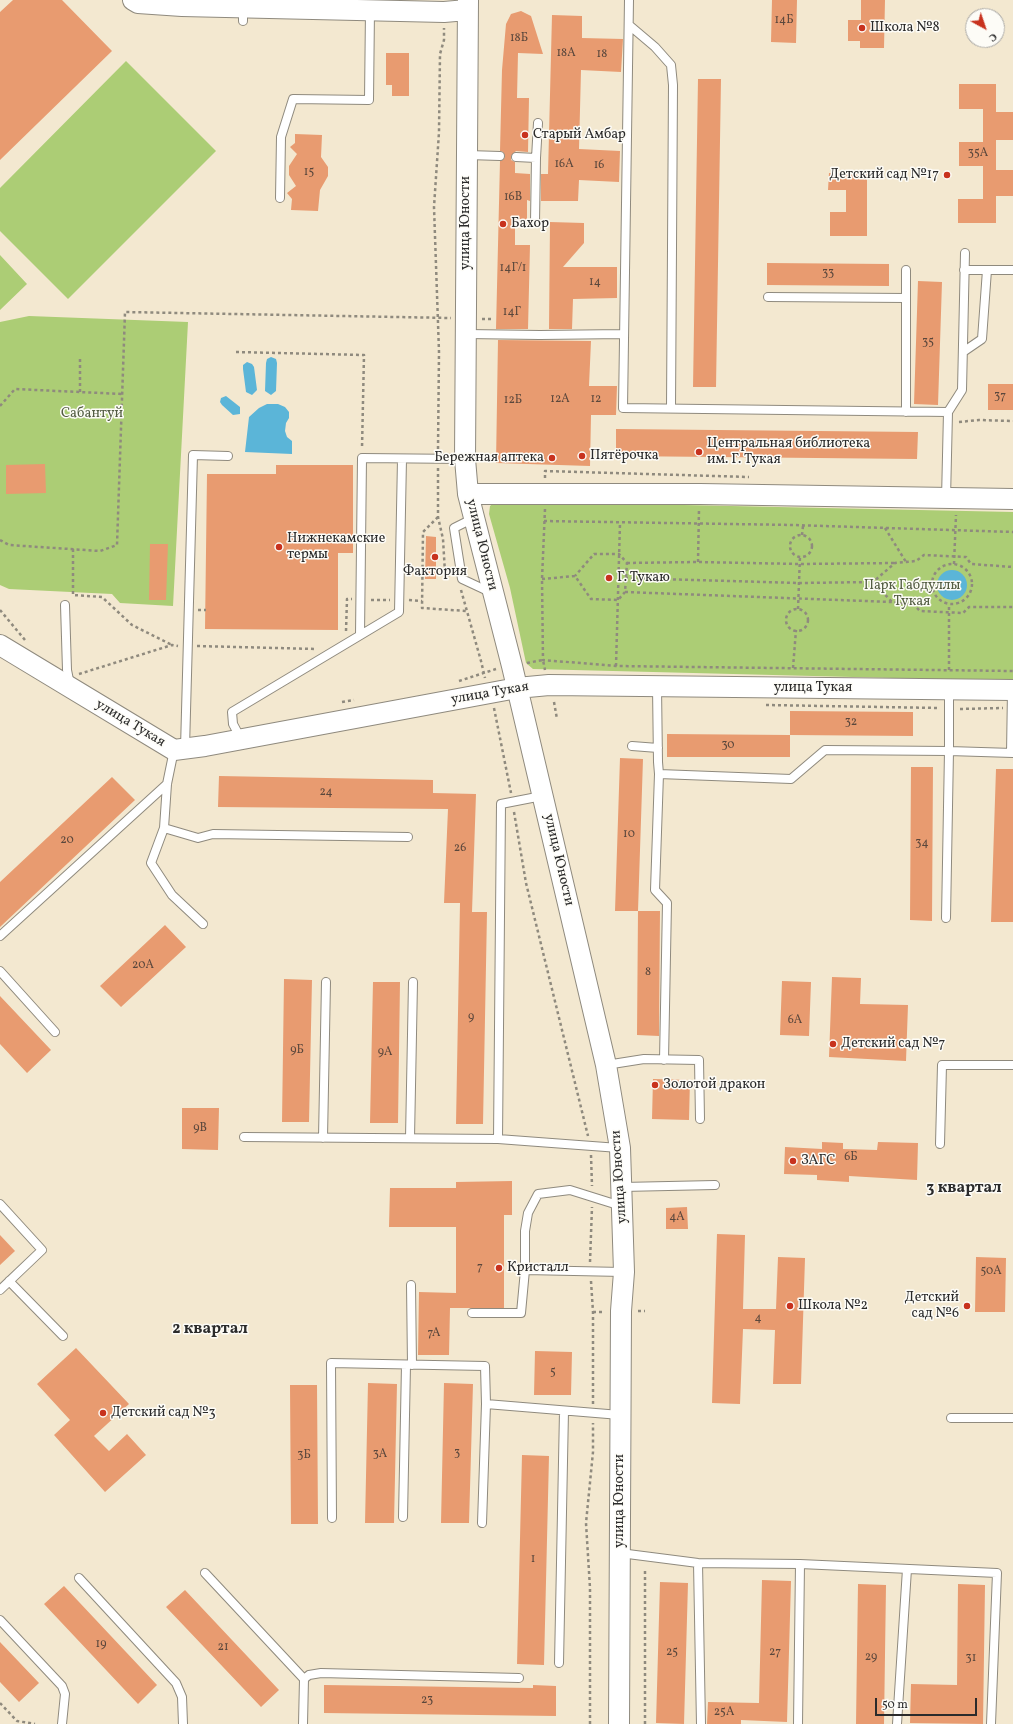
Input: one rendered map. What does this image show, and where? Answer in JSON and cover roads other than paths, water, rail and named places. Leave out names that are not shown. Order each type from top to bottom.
[{"type":"street","points":[[133,0],[138,3],[153,5],[192,3],[243,14],[370,10],[444,12],[467,5]]},
{"type":"street","name":"улица Юности","points":[[467,5],[465,459],[468,494],[517,688],[606,1065],[620,1148],[624,1272],[620,1415],[619,1724]]},
{"type":"street","points":[[468,494],[546,494],[700,485],[952,499],[1013,499]]},
{"type":"street","name":"улица Тукая","points":[[0,645],[69,678],[180,749],[241,740],[517,688],[549,685],[657,687],[949,680],[1012,696]]},
{"type":"lane","points":[[629,0],[623,408],[948,412]]},
{"type":"lane","points":[[280,198],[280,137],[292,99],[369,100],[370,10]]},
{"type":"lane","points":[[629,25],[655,47],[671,65],[672,408]]},
{"type":"lane","points":[[535,222],[538,122]]},
{"type":"lane","points":[[467,155],[500,156]]},
{"type":"lane","points":[[516,157],[536,158]]},
{"type":"lane","points":[[952,499],[948,412],[962,390],[965,253]]},
{"type":"lane","points":[[906,270],[906,412]]},
{"type":"lane","points":[[964,270],[1013,270]]},
{"type":"lane","points":[[962,352],[982,339],[987,270]]},
{"type":"lane","points":[[768,297],[906,298]]},
{"type":"lane","points":[[466,326],[624,334]]},
{"type":"lane","points":[[203,924],[172,894],[151,863],[164,828],[166,784],[180,749],[188,646],[193,455],[228,456]]},
{"type":"lane","points":[[360,636],[362,458],[465,459]]},
{"type":"lane","points":[[241,740],[233,724],[232,712],[399,612],[402,459]]},
{"type":"lane","points":[[474,518],[454,528],[462,579],[493,594]]},
{"type":"lane","points":[[66,605],[69,678]]},
{"type":"lane","points":[[946,918],[949,680]]},
{"type":"lane","points":[[657,687],[660,774],[655,890],[668,903],[664,1060]]},
{"type":"lane","points":[[660,774],[791,780],[825,750],[1012,753],[1012,696]]},
{"type":"lane","points":[[632,746],[658,748]]},
{"type":"lane","points":[[0,936],[166,784]]},
{"type":"lane","points":[[498,1139],[501,804],[542,796]]},
{"type":"lane","points":[[164,828],[198,838],[213,834],[408,837]]},
{"type":"lane","points":[[0,971],[55,1032]]},
{"type":"lane","points":[[323,1138],[326,982]]},
{"type":"lane","points":[[410,1138],[413,982]]},
{"type":"lane","points":[[606,1065],[644,1059],[699,1060],[700,1118]]},
{"type":"lane","points":[[940,1144],[942,1065],[1013,1065]]},
{"type":"lane","points":[[244,1137],[498,1139],[620,1148]]},
{"type":"lane","points":[[622,1187],[715,1185]]},
{"type":"lane","points":[[472,1313],[521,1313],[525,1270],[525,1231],[528,1213],[538,1194],[570,1190],[622,1206]]},
{"type":"lane","points":[[0,1204],[42,1250],[0,1290]]},
{"type":"lane","points":[[525,1270],[624,1272]]},
{"type":"lane","points":[[9,1281],[63,1336]]},
{"type":"lane","points":[[403,1517],[411,1285]]},
{"type":"lane","points":[[332,1518],[331,1363],[485,1366],[486,1404],[482,1523]]},
{"type":"lane","points":[[486,1404],[620,1415]]},
{"type":"lane","points":[[559,1663],[564,1411]]},
{"type":"lane","points":[[951,1418],[1013,1418]]},
{"type":"lane","points":[[619,1553],[698,1563],[800,1564],[997,1572],[991,1724]]},
{"type":"lane","points":[[698,1563],[701,1724]]},
{"type":"lane","points":[[798,1724],[800,1564]]},
{"type":"lane","points":[[897,1724],[907,1569]]},
{"type":"lane","points":[[205,1573],[304,1679],[303,1724]]},
{"type":"lane","points":[[79,1578],[176,1683],[182,1697],[183,1724]]},
{"type":"lane","points":[[0,1620],[62,1686],[65,1694],[62,1724]]},
{"type":"lane","points":[[304,1679],[309,1675],[321,1673],[519,1678]]},
{"type":"water","points":[[271,357],[276,359],[277,363],[276,391],[271,395],[265,391],[266,363],[267,359]]},
{"type":"water","points":[[247,362],[252,364],[254,367],[257,390],[252,395],[246,392],[243,365]]},
{"type":"water","points":[[226,396],[240,407],[240,414],[233,415],[222,405],[220,402],[221,398]]},
{"type":"water","points":[[267,404],[278,404],[285,407],[289,412],[289,418],[286,423],[285,431],[287,437],[292,441],[292,454],[245,452],[249,417],[259,408]]},
{"type":"water","points":[[952,570],[958,571],[966,579],[966,591],[958,599],[952,600],[946,599],[938,591],[937,585],[938,579],[946,571]]},
{"type":"place","name":"Школа №8","points":[[862,28]]},
{"type":"place","name":"Старый Амбар","points":[[525,135]]},
{"type":"place","name":"Детский сад №17","points":[[947,175]]},
{"type":"place","name":"Бахор","points":[[503,224]]},
{"type":"place","name":"Центральная библиотека им. Г. Тукая","points":[[699,452]]},
{"type":"place","name":"Пятёрочка","points":[[582,456]]},
{"type":"place","name":"Бережная аптека","points":[[552,458]]},
{"type":"place","name":"Нижнекамские термы","points":[[279,547]]},
{"type":"place","name":"Фактория","points":[[435,557]]},
{"type":"place","name":"Г. Тукаю","points":[[609,578]]},
{"type":"place","name":"Детский сад №7","points":[[833,1044]]},
{"type":"place","name":"Золотой дракон","points":[[655,1085]]},
{"type":"place","name":"ЗАГС","points":[[793,1161]]},
{"type":"place","name":"Кристалл","points":[[499,1268]]},
{"type":"place","name":"Школа №2","points":[[790,1306]]},
{"type":"place","name":"Детский сад №6","points":[[967,1306]]},
{"type":"place","name":"Детский сад №3","points":[[103,1413]]},
{"type":"district","name":"3 квартал","points":[[964,1189]]},
{"type":"district","name":"2 квартал","points":[[210,1330]]},
{"type":"park label","name":"Сабантуй","points":[[92,414]]},
{"type":"park label","name":"Парк Габдуллы Тукая","points":[[912,594]]}]
